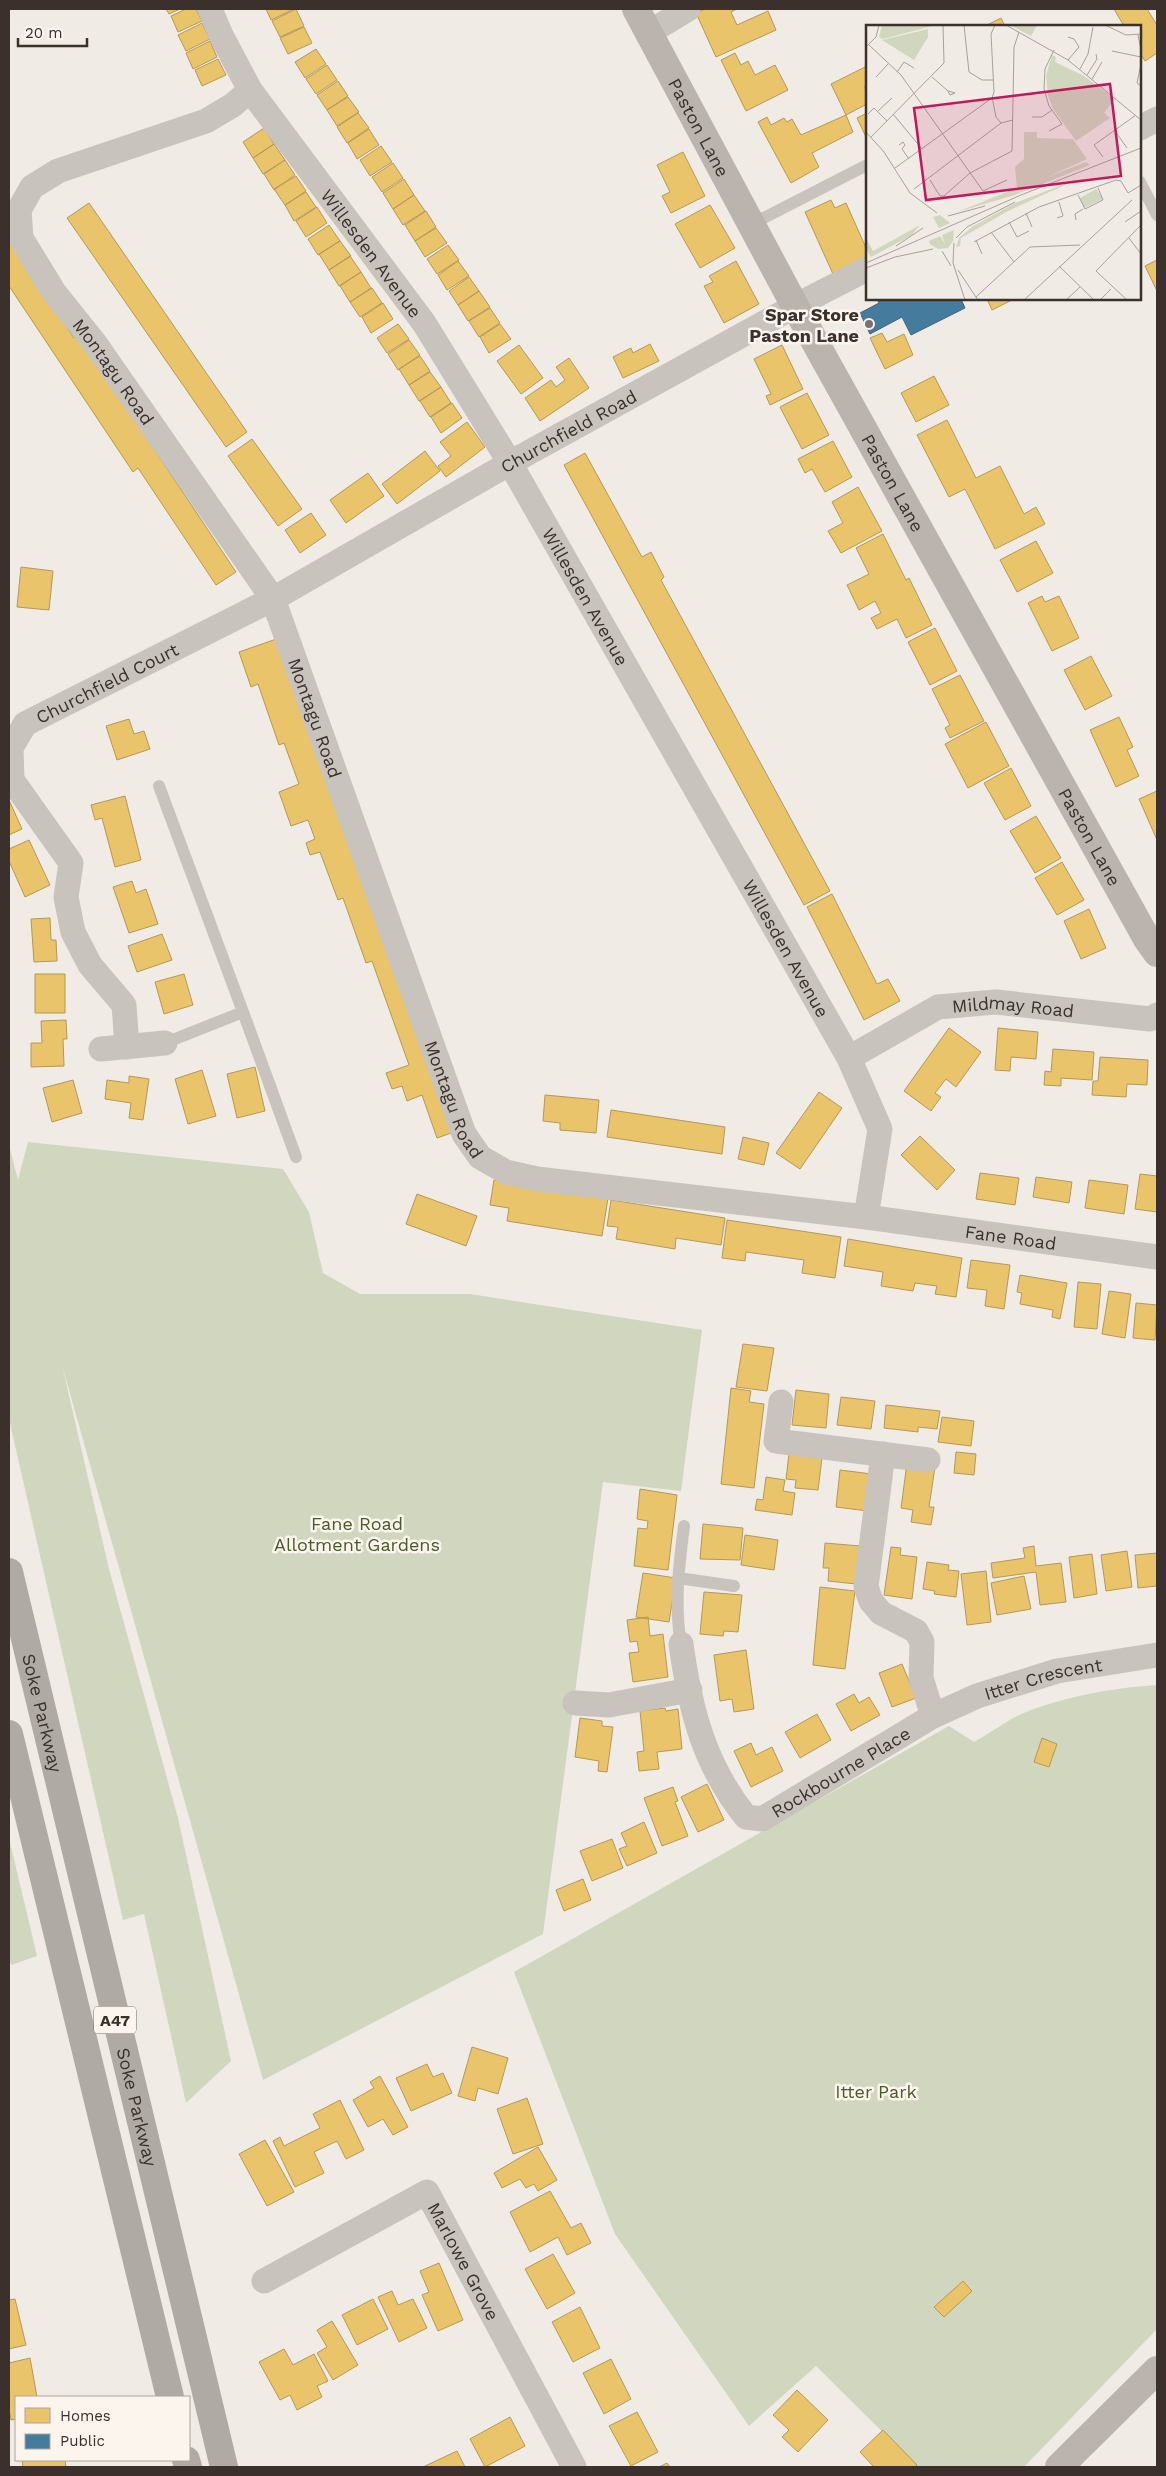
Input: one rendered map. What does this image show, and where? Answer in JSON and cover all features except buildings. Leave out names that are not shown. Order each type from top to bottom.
[{"type":"highway","name":"Soke Parkway","points":[[9,1572],[135,2103],[224,2467]]},
{"type":"highway","name":"Soke Parkway","points":[[9,1734],[170,2396]]},
{"type":"street","name":"Willesden Avenue","points":[[210,9],[221,35],[250,90],[424,323],[510,463],[849,1058],[880,1129],[866,1217]]},
{"type":"street","name":"Paston Lane","points":[[636,9],[796,306],[1147,939],[1157,952]]},
{"type":"street","points":[[650,32],[688,9]]},
{"type":"street","name":"Montagu Road","points":[[250,90],[233,105],[206,121],[58,171],[32,187],[19,210],[21,238],[54,292],[94,342],[273,599],[464,1134],[480,1157],[506,1172],[537,1179],[866,1217]]},
{"type":"street","points":[[1141,127],[1157,119]]},
{"type":"street","name":"Churchfield Road","points":[[273,599],[510,463],[866,270]]},
{"type":"street","name":"Churchfield Court","points":[[127,1048],[124,1005],[90,965],[72,932],[66,897],[70,863],[12,780],[11,748],[25,724],[273,599]]},
{"type":"street","name":"Mildmay Road","points":[[849,1058],[938,1007],[996,1002],[1150,1019],[1157,1015]]},
{"type":"street","points":[[101,1049],[165,1043]]},
{"type":"street","name":"Fane Road","points":[[866,1217],[1157,1257]]},
{"type":"street","points":[[780,1402],[776,1441],[928,1460]]},
{"type":"street","points":[[883,1454],[866,1587],[871,1602],[881,1613],[916,1631],[922,1642],[921,1678],[933,1716]]},
{"type":"street","points":[[575,1703],[609,1705],[690,1690],[681,1644]]},
{"type":"street","name":"Itter Crescent","points":[[933,1716],[996,1689],[1057,1671],[1157,1655]]},
{"type":"street","name":"Rockbourne Place","points":[[690,1690],[702,1742],[728,1794],[746,1817],[762,1819],[933,1716]]},
{"type":"street","name":"Marlowe Grove","points":[[264,2281],[427,2192],[574,2467]]},
{"type":"street","points":[[1059,2467],[1157,2370]]},
{"type":"lane","points":[[752,224],[866,166]]},
{"type":"lane","points":[[1141,184],[1157,215]]},
{"type":"lane","points":[[159,786],[296,1157]]},
{"type":"lane","points":[[165,1043],[243,1012]]},
{"type":"lane","points":[[681,1644],[678,1628],[678,1578],[684,1526]]},
{"type":"lane","points":[[678,1578],[734,1586]]},
{"type":"green space","name":"Fane Road Allotment Gardens","points":[[28,1142],[283,1169],[309,1212],[323,1273],[360,1294],[470,1294],[702,1330],[681,1491],[603,1482],[543,1934],[263,2080],[62,1365],[109,1569],[178,1818],[231,2061],[186,2103],[144,1914],[123,1920],[9,1419],[9,1145],[18,1180]]},
{"type":"green space","name":"Itter Park","points":[[1157,1685],[1157,2329],[1024,2467],[918,2467],[816,2366],[749,2426],[615,2234],[514,1972],[949,1726],[974,1742],[1006,1722],[1033,1709],[1086,1694]]},
{"type":"green space","points":[[9,1838],[37,1956],[11,1965],[9,1957]]},
{"type":"place","name":"Spar Store Paston Lane","points":[[869,324]]}]
